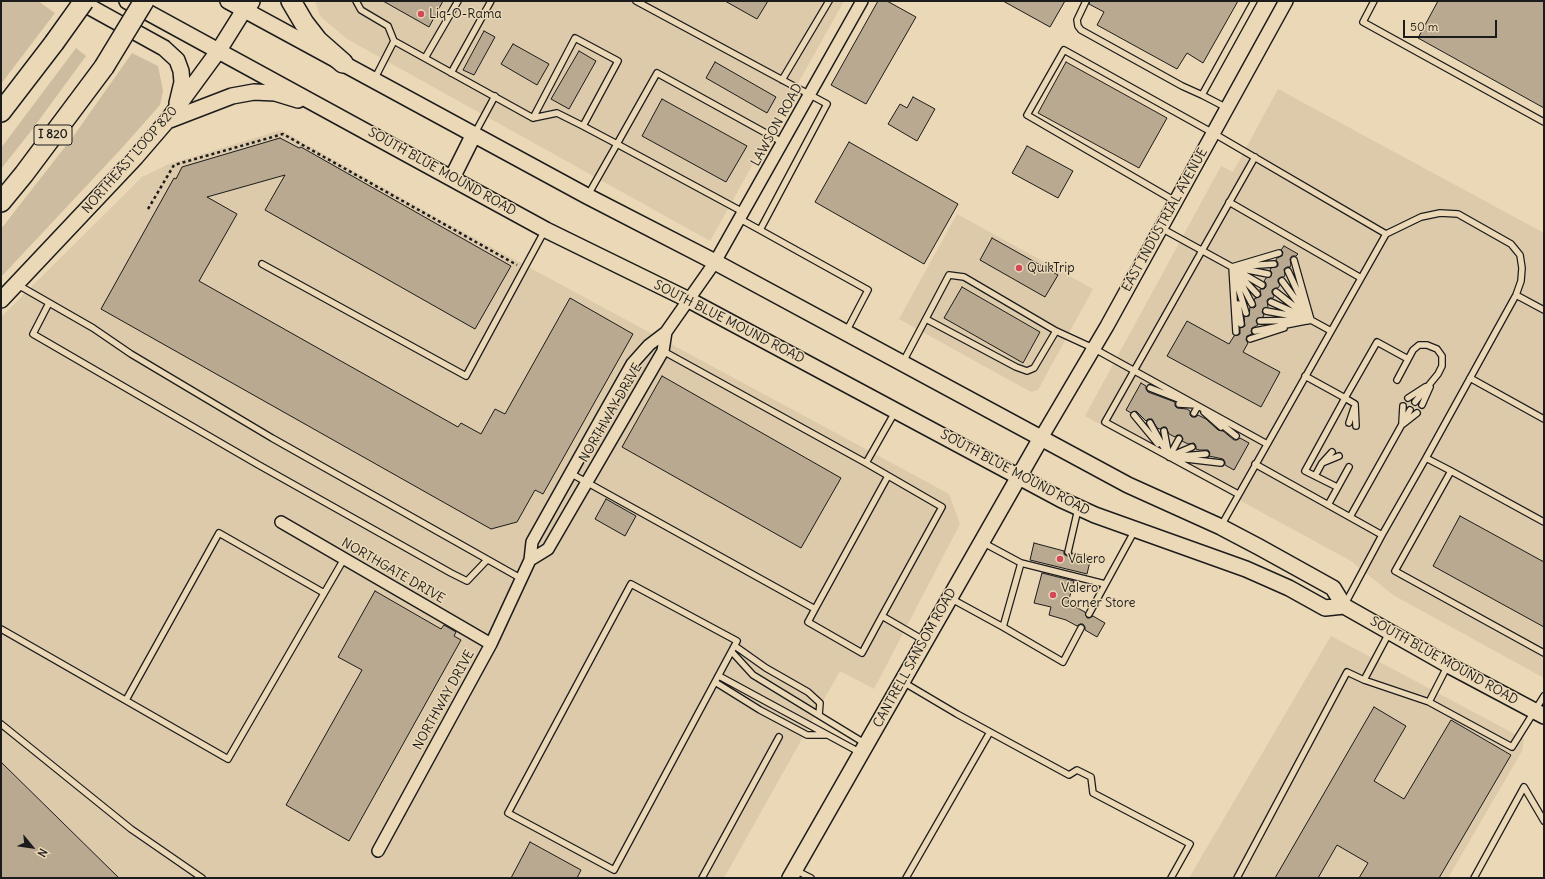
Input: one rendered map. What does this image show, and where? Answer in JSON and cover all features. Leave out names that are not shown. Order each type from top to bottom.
[{"type":"highway","points":[[1,112],[84,1]]},
{"type":"highway","name":"I 820","points":[[1,202],[24,174],[104,67],[144,1]]},
{"type":"highway","points":[[291,1],[304,23],[318,41],[343,63]]},
{"type":"main road","points":[[79,1],[164,48],[177,60],[181,71],[182,82],[177,104],[167,121]]},
{"type":"main road","name":"SOUTH BLUE MOUND ROAD","points":[[128,1],[546,230],[688,300],[1079,508],[1261,575],[1289,588],[1325,608],[1344,606],[1448,665],[1540,713]]},
{"type":"main road","points":[[228,1],[247,6],[343,63],[587,196],[715,262],[1128,485],[1259,546],[1334,588],[1344,606]]},
{"type":"main road","name":"NORTHEAST LOOP 820","points":[[1,300],[131,162],[167,121],[219,50],[247,6]]},
{"type":"main road","points":[[167,121],[232,96],[254,92],[275,93],[325,108]]},
{"type":"main road","points":[[452,178],[474,134]]},
{"type":"main road","name":"CANTRELL SANSOM ROAD","points":[[792,874],[1041,438]]},
{"type":"street","name":"LAWSON ROAD","points":[[715,262],[862,1]]},
{"type":"street","name":"EAST INDUSTRIAL AVENUE","points":[[1041,438],[1161,228],[1286,1]]},
{"type":"street","name":"NORTHWAY DRIVE","points":[[378,851],[491,644],[530,560],[532,542],[632,364],[649,345],[666,332],[715,262]]},
{"type":"street","name":"NORTHWAY DRIVE","points":[[530,560],[548,549],[586,481],[663,351],[666,332]]},
{"type":"street","name":"NORTHGATE DRIVE","points":[[281,522],[491,644]]},
{"type":"lane","points":[[356,1],[361,10],[388,26],[394,42],[533,118],[557,113],[583,126],[742,215],[760,230],[868,290],[846,332]]},
{"type":"lane","points":[[425,58],[458,1]]},
{"type":"lane","points":[[451,73],[491,1]]},
{"type":"lane","points":[[636,1],[827,104],[760,230]]},
{"type":"lane","points":[[782,80],[829,1]]},
{"type":"lane","points":[[1086,1],[1077,20],[1078,26],[1081,30],[1182,86],[1227,108]]},
{"type":"lane","points":[[1202,95],[1254,1]]},
{"type":"lane","points":[[1374,1],[1363,22],[1544,122]]},
{"type":"lane","points":[[533,118],[576,38],[618,61],[583,126]]},
{"type":"lane","points":[[374,80],[394,42]]},
{"type":"lane","points":[[1176,201],[1027,115],[1064,50],[1213,133],[1386,234]]},
{"type":"lane","points":[[587,196],[657,73],[782,142]]},
{"type":"lane","points":[[474,134],[495,96]]},
{"type":"lane","points":[[1238,494],[1105,422],[1133,370],[1255,157]]},
{"type":"lane","points":[[1229,202],[1361,278]]},
{"type":"lane","points":[[1221,527],[1238,494],[1386,234],[1421,217],[1440,213],[1458,214],[1511,244],[1520,255],[1522,268],[1521,281],[1516,295],[1344,606]]},
{"type":"lane","points":[[1161,228],[1262,285]]},
{"type":"lane","points":[[262,264],[466,376],[546,230]]},
{"type":"lane","points":[[1232,267],[1280,253]]},
{"type":"lane","points":[[1294,260],[1311,320]]},
{"type":"lane","points":[[1232,267],[1274,264]]},
{"type":"lane","points":[[1232,267],[1268,274]]},
{"type":"lane","points":[[1232,267],[1257,294]]},
{"type":"lane","points":[[1232,267],[1252,304]]},
{"type":"lane","points":[[1232,267],[1246,313]]},
{"type":"lane","points":[[1232,267],[1241,324]]},
{"type":"lane","points":[[1232,267],[1236,332]]},
{"type":"lane","points":[[1288,272],[1311,320]]},
{"type":"lane","points":[[903,363],[949,275],[964,277],[1056,331],[1093,348],[1267,444]]},
{"type":"lane","points":[[1282,281],[1311,320]]},
{"type":"lane","points":[[16,284],[93,328],[131,354],[272,438],[522,579]]},
{"type":"lane","points":[[1276,292],[1311,320]]},
{"type":"lane","points":[[1516,295],[1544,310]]},
{"type":"lane","points":[[1271,302],[1311,320],[1331,331]]},
{"type":"lane","points":[[49,303],[32,334],[257,464],[467,581],[487,560]]},
{"type":"lane","points":[[1266,311],[1311,320]]},
{"type":"lane","points":[[926,319],[1016,367],[1027,371],[1034,368],[1056,331]]},
{"type":"lane","points":[[1260,321],[1311,320]]},
{"type":"lane","points":[[1255,331],[1311,320]]},
{"type":"lane","points":[[1250,340],[1311,320]]},
{"type":"lane","points":[[1337,488],[1305,471],[1377,342],[1408,359]]},
{"type":"lane","points":[[1397,380],[1413,350],[1419,345],[1427,344],[1437,349],[1442,356],[1442,366],[1438,374],[1415,402]]},
{"type":"lane","points":[[663,351],[866,463],[942,507],[862,653],[808,622],[888,476]]},
{"type":"lane","points":[[1305,376],[1355,404]]},
{"type":"lane","points":[[1470,378],[1544,419]]},
{"type":"lane","points":[[1408,398],[1432,382]]},
{"type":"lane","points":[[1422,405],[1432,382]]},
{"type":"lane","points":[[1150,388],[1198,406],[1236,436]]},
{"type":"lane","points":[[1165,397],[1198,406],[1221,428]]},
{"type":"lane","points":[[1179,404],[1198,406]]},
{"type":"lane","points":[[1349,423],[1355,404]]},
{"type":"lane","points":[[1355,404],[1356,426]]},
{"type":"lane","points":[[1194,413],[1198,406]]},
{"type":"lane","points":[[1198,406],[1206,420]]},
{"type":"lane","points":[[1402,425],[1403,406]]},
{"type":"lane","points":[[866,463],[896,410]]},
{"type":"lane","points":[[1350,517],[1410,410]]},
{"type":"lane","points":[[1402,425],[1417,413]]},
{"type":"lane","points":[[1134,415],[1169,457],[1221,463]]},
{"type":"lane","points":[[1150,423],[1169,457]]},
{"type":"lane","points":[[1164,431],[1169,457]]},
{"type":"lane","points":[[1169,457],[1179,439]]},
{"type":"lane","points":[[1169,457],[1192,447]]},
{"type":"lane","points":[[1315,476],[1322,463],[1332,452]]},
{"type":"lane","points":[[1169,457],[1206,454]]},
{"type":"lane","points":[[1322,463],[1338,456]]},
{"type":"lane","points":[[1426,458],[1544,522]]},
{"type":"lane","points":[[1255,464],[1382,535]]},
{"type":"lane","points":[[1328,505],[1349,467]]},
{"type":"lane","points":[[1451,471],[1395,571],[1544,653]]},
{"type":"lane","points":[[570,473],[814,609]]},
{"type":"lane","points":[[1068,552],[1079,508]]},
{"type":"lane","points":[[1089,614],[1135,529]]},
{"type":"lane","points":[[126,700],[219,533],[324,594]]},
{"type":"lane","points":[[982,542],[1021,564],[1064,571],[1105,584]]},
{"type":"lane","points":[[1,629],[228,759],[344,559]]},
{"type":"lane","points":[[1003,627],[1021,564]]},
{"type":"lane","points":[[631,584],[738,641],[735,646],[614,870],[508,813],[631,584]]},
{"type":"lane","points":[[949,598],[1063,662],[1082,628]]},
{"type":"lane","points":[[882,616],[925,641]]},
{"type":"lane","points":[[1364,680],[1390,632]]},
{"type":"lane","points":[[735,646],[766,668],[808,692],[820,703],[819,715]]},
{"type":"lane","points":[[732,652],[753,675],[819,715],[864,749]]},
{"type":"lane","points":[[1429,702],[1448,665]]},
{"type":"lane","points":[[1237,878],[1346,672],[1364,680],[1429,702],[1512,747],[1540,713],[1544,696]]},
{"type":"lane","points":[[719,676],[829,735],[864,749]]},
{"type":"lane","points":[[715,682],[760,710],[807,735],[829,735]]},
{"type":"lane","points":[[902,682],[1069,775],[1077,770],[1091,777],[1093,793],[1190,844],[1170,878]]},
{"type":"lane","points":[[1,724],[132,829],[202,878]]},
{"type":"lane","points":[[906,878],[990,732]]},
{"type":"lane","points":[[702,878],[779,737]]},
{"type":"lane","points":[[1474,878],[1524,787],[1544,821]]},
{"type":"lane","points":[[792,874],[811,878]]},
{"type":"path","points":[[148,209],[174,165],[283,134],[525,269]]},
{"type":"shaded area","points":[[1,1],[38,1],[55,13],[1,84]]},
{"type":"shaded area","points":[[315,1],[844,1],[710,241],[347,39],[320,16]]},
{"type":"shaded area","points":[[76,48],[86,56],[1,169],[1,148]]},
{"type":"shaded area","points":[[132,53],[158,66],[163,91],[160,105],[121,149],[1,277],[1,229],[75,134]]},
{"type":"shaded area","points":[[1278,89],[1544,233],[1544,678],[1393,595],[1351,561],[1085,416],[1221,166],[1233,172]]},
{"type":"shaded area","points":[[281,130],[443,221],[949,494],[960,524],[874,689],[840,671],[724,878],[1,878],[1,317],[142,177],[169,164]]},
{"type":"shaded area","points":[[957,214],[1093,289],[1038,390],[1031,392],[899,319]]},
{"type":"shaded area","points":[[1331,636],[1524,739],[1522,751],[1448,878],[1189,878]]},
{"type":"building","name":"Liq-O-Rama","points":[[383,1],[443,1],[429,27]]},
{"type":"building","points":[[725,1],[768,1],[757,19]]},
{"type":"building","points":[[878,1],[887,1],[916,17],[866,104],[831,85]]},
{"type":"building","points":[[1003,1],[1065,1],[1050,27]]},
{"type":"building","points":[[1090,1],[1238,1],[1203,63],[1187,53],[1177,69],[1097,25],[1104,12],[1089,4]]},
{"type":"building","points":[[1438,1],[1544,1],[1544,108],[1418,38]]},
{"type":"building","points":[[484,31],[495,37],[474,75],[463,70]]},
{"type":"building","points":[[513,44],[549,64],[537,85],[501,64]]},
{"type":"building","points":[[579,51],[596,61],[569,109],[551,99]]},
{"type":"building","points":[[715,62],[776,97],[767,113],[706,78]]},
{"type":"building","points":[[1066,62],[1167,118],[1139,168],[1038,113]]},
{"type":"building","points":[[913,97],[935,109],[917,141],[888,124],[900,104],[907,108]]},
{"type":"building","points":[[662,99],[747,146],[726,182],[642,136]]},
{"type":"building","points":[[280,138],[299,148],[301,147],[511,266],[475,329],[265,210],[285,175],[207,197],[237,214],[199,281],[458,427],[461,423],[481,434],[495,409],[505,414],[570,298],[633,334],[543,494],[535,490],[517,522],[491,529],[101,309],[174,178],[176,179],[182,167]]},
{"type":"building","points":[[849,142],[958,204],[924,264],[815,202]]},
{"type":"building","points":[[1027,146],[1073,171],[1058,198],[1012,173]]},
{"type":"building","name":"QuikTrip","points":[[992,238],[1058,275],[1045,297],[980,260]]},
{"type":"building","points":[[1284,246],[1298,254],[1296,256],[1292,256],[1290,259],[1291,265],[1290,267],[1284,269],[1284,277],[1278,279],[1280,285],[1278,288],[1272,290],[1274,296],[1273,298],[1267,300],[1268,307],[1263,309],[1263,317],[1257,319],[1256,321],[1258,325],[1252,328],[1252,334],[1247,336],[1246,340],[1248,343],[1243,352],[1280,372],[1261,407],[1167,356],[1187,321],[1229,344],[1234,336],[1240,334],[1240,328],[1245,326],[1244,317],[1249,316],[1250,307],[1254,308],[1256,306],[1254,299],[1261,296],[1260,289],[1264,289],[1266,287],[1266,283],[1264,281],[1266,278],[1271,276],[1271,268],[1278,266],[1276,260],[1282,256],[1283,252],[1281,250]]},
{"type":"building","points":[[962,287],[1040,332],[1023,363],[944,318]]},
{"type":"building","points":[[662,376],[841,478],[801,548],[622,447]]},
{"type":"building","points":[[1141,383],[1146,386],[1148,392],[1175,402],[1175,406],[1177,408],[1187,409],[1190,411],[1190,415],[1192,417],[1196,417],[1198,415],[1206,419],[1218,430],[1223,431],[1234,440],[1240,438],[1249,443],[1234,470],[1225,465],[1223,459],[1209,456],[1210,453],[1208,450],[1196,449],[1194,443],[1188,444],[1182,441],[1183,439],[1181,435],[1177,435],[1175,437],[1169,434],[1166,427],[1160,429],[1157,428],[1152,419],[1148,419],[1146,421],[1136,411],[1131,413],[1126,410]]},
{"type":"building","points":[[606,499],[636,516],[625,536],[595,519]]},
{"type":"building","points":[[1460,516],[1544,562],[1544,627],[1433,566]]},
{"type":"building","name":"Valero","points":[[1034,543],[1064,551],[1064,554],[1067,556],[1070,556],[1072,553],[1091,557],[1087,574],[1030,560]]},
{"type":"building","points":[[1042,573],[1074,581],[1068,603],[1085,612],[1087,618],[1093,616],[1105,623],[1097,637],[1085,630],[1083,624],[1077,626],[1066,620],[1049,615],[1051,607],[1034,603]]},
{"type":"building","points":[[375,591],[441,629],[444,625],[456,632],[454,636],[461,640],[349,841],[286,805],[362,670],[338,657]]},
{"type":"building","points":[[1374,707],[1406,726],[1374,781],[1404,799],[1451,720],[1511,755],[1439,878],[1359,878],[1368,863],[1337,845],[1318,878],[1275,878]]},
{"type":"building","points":[[1,762],[119,878],[1,878]]},
{"type":"building","points":[[530,842],[581,870],[577,878],[511,878]]},
{"type":"place","name":"Liq-O-Rama","points":[[421,14]]},
{"type":"place","name":"QuikTrip","points":[[1019,268]]},
{"type":"place","name":"Valero","points":[[1060,559]]},
{"type":"place","name":"Valero Corner Store","points":[[1053,595]]}]
